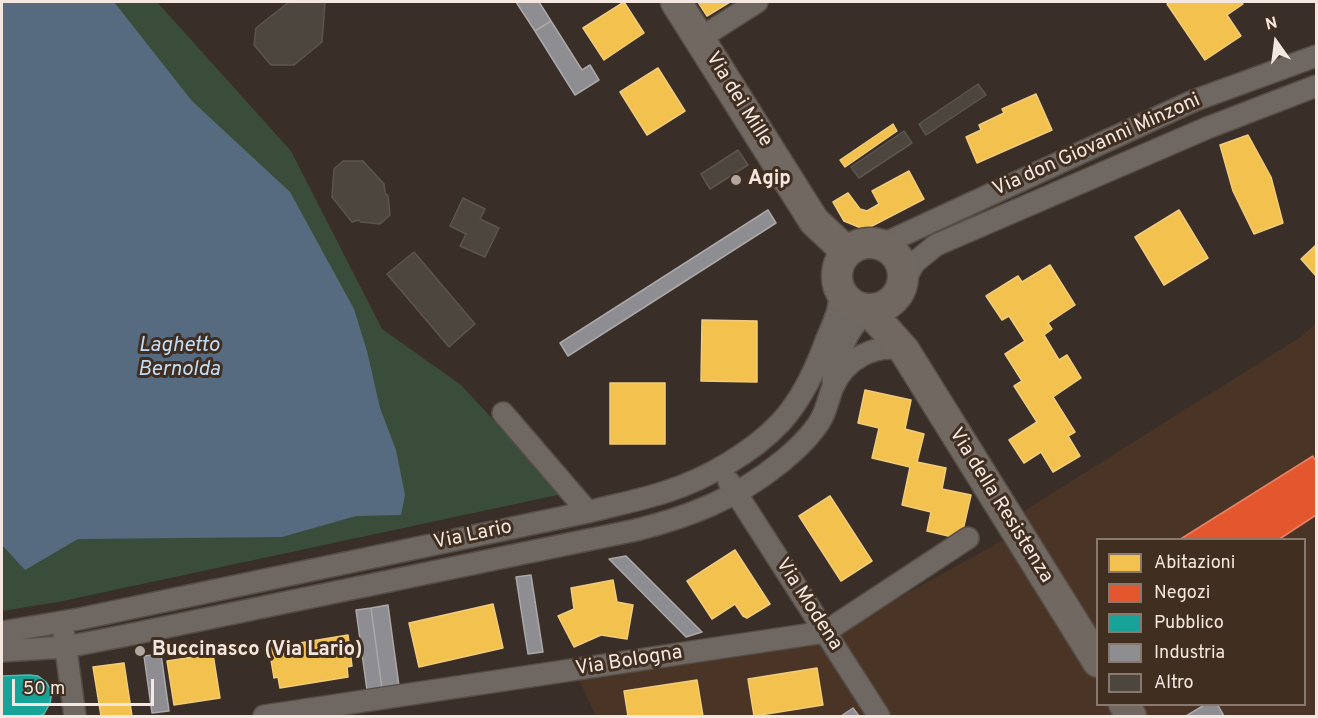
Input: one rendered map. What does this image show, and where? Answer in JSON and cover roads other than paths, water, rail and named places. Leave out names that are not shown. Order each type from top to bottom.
[{"type":"street","name":"Via dei Mille","points":[[676,2],[814,220],[847,252]]},
{"type":"street","points":[[699,39],[757,2]]},
{"type":"street","name":"Via don Giovanni Minzoni","points":[[881,245],[1193,101],[1317,56]]},
{"type":"street","points":[[1290,66],[1313,92]]},
{"type":"street","name":"Via don Giovanni Minzoni","points":[[902,286],[914,263],[936,245],[1207,128],[1313,92]]},
{"type":"street","points":[[864,243],[881,245],[894,252],[900,262],[903,276],[902,286],[894,299],[886,305],[869,310],[848,302],[839,289],[836,279],[837,269],[847,252],[864,243]]},
{"type":"street","name":"Via della Resistenza","points":[[902,286],[897,304],[897,322],[904,350]]},
{"type":"street","name":"Via Lario","points":[[2,632],[62,622],[588,512],[693,482],[721,466],[772,430],[794,405],[820,356],[839,303],[839,289]]},
{"type":"street","name":"Via della Resistenza","points":[[869,310],[904,350],[1096,659]]},
{"type":"street","name":"Via Lario","points":[[2,651],[66,647],[652,526],[694,513],[736,493],[779,464],[807,438],[824,414],[843,347],[853,328],[869,310]]},
{"type":"street","name":"Via Lario","points":[[829,398],[842,373],[862,356],[879,348],[890,347],[904,350]]},
{"type":"street","points":[[503,413],[588,512]]},
{"type":"street","name":"Via Modena","points":[[721,466],[879,717]]},
{"type":"street","name":"Via Bologna","points":[[264,717],[825,632],[968,538]]},
{"type":"street","points":[[62,622],[75,717]]},
{"type":"water","name":"Laghetto Bernolda","points":[[2,2],[114,2],[192,101],[290,192],[354,309],[367,351],[380,408],[396,450],[405,495],[401,515],[356,516],[282,537],[78,539],[25,570],[3,546]]},
{"type":"place","name":"Agip","points":[[736,180]]},
{"type":"place","name":"Buccinasco (Via Lario)","points":[[140,651]]}]
